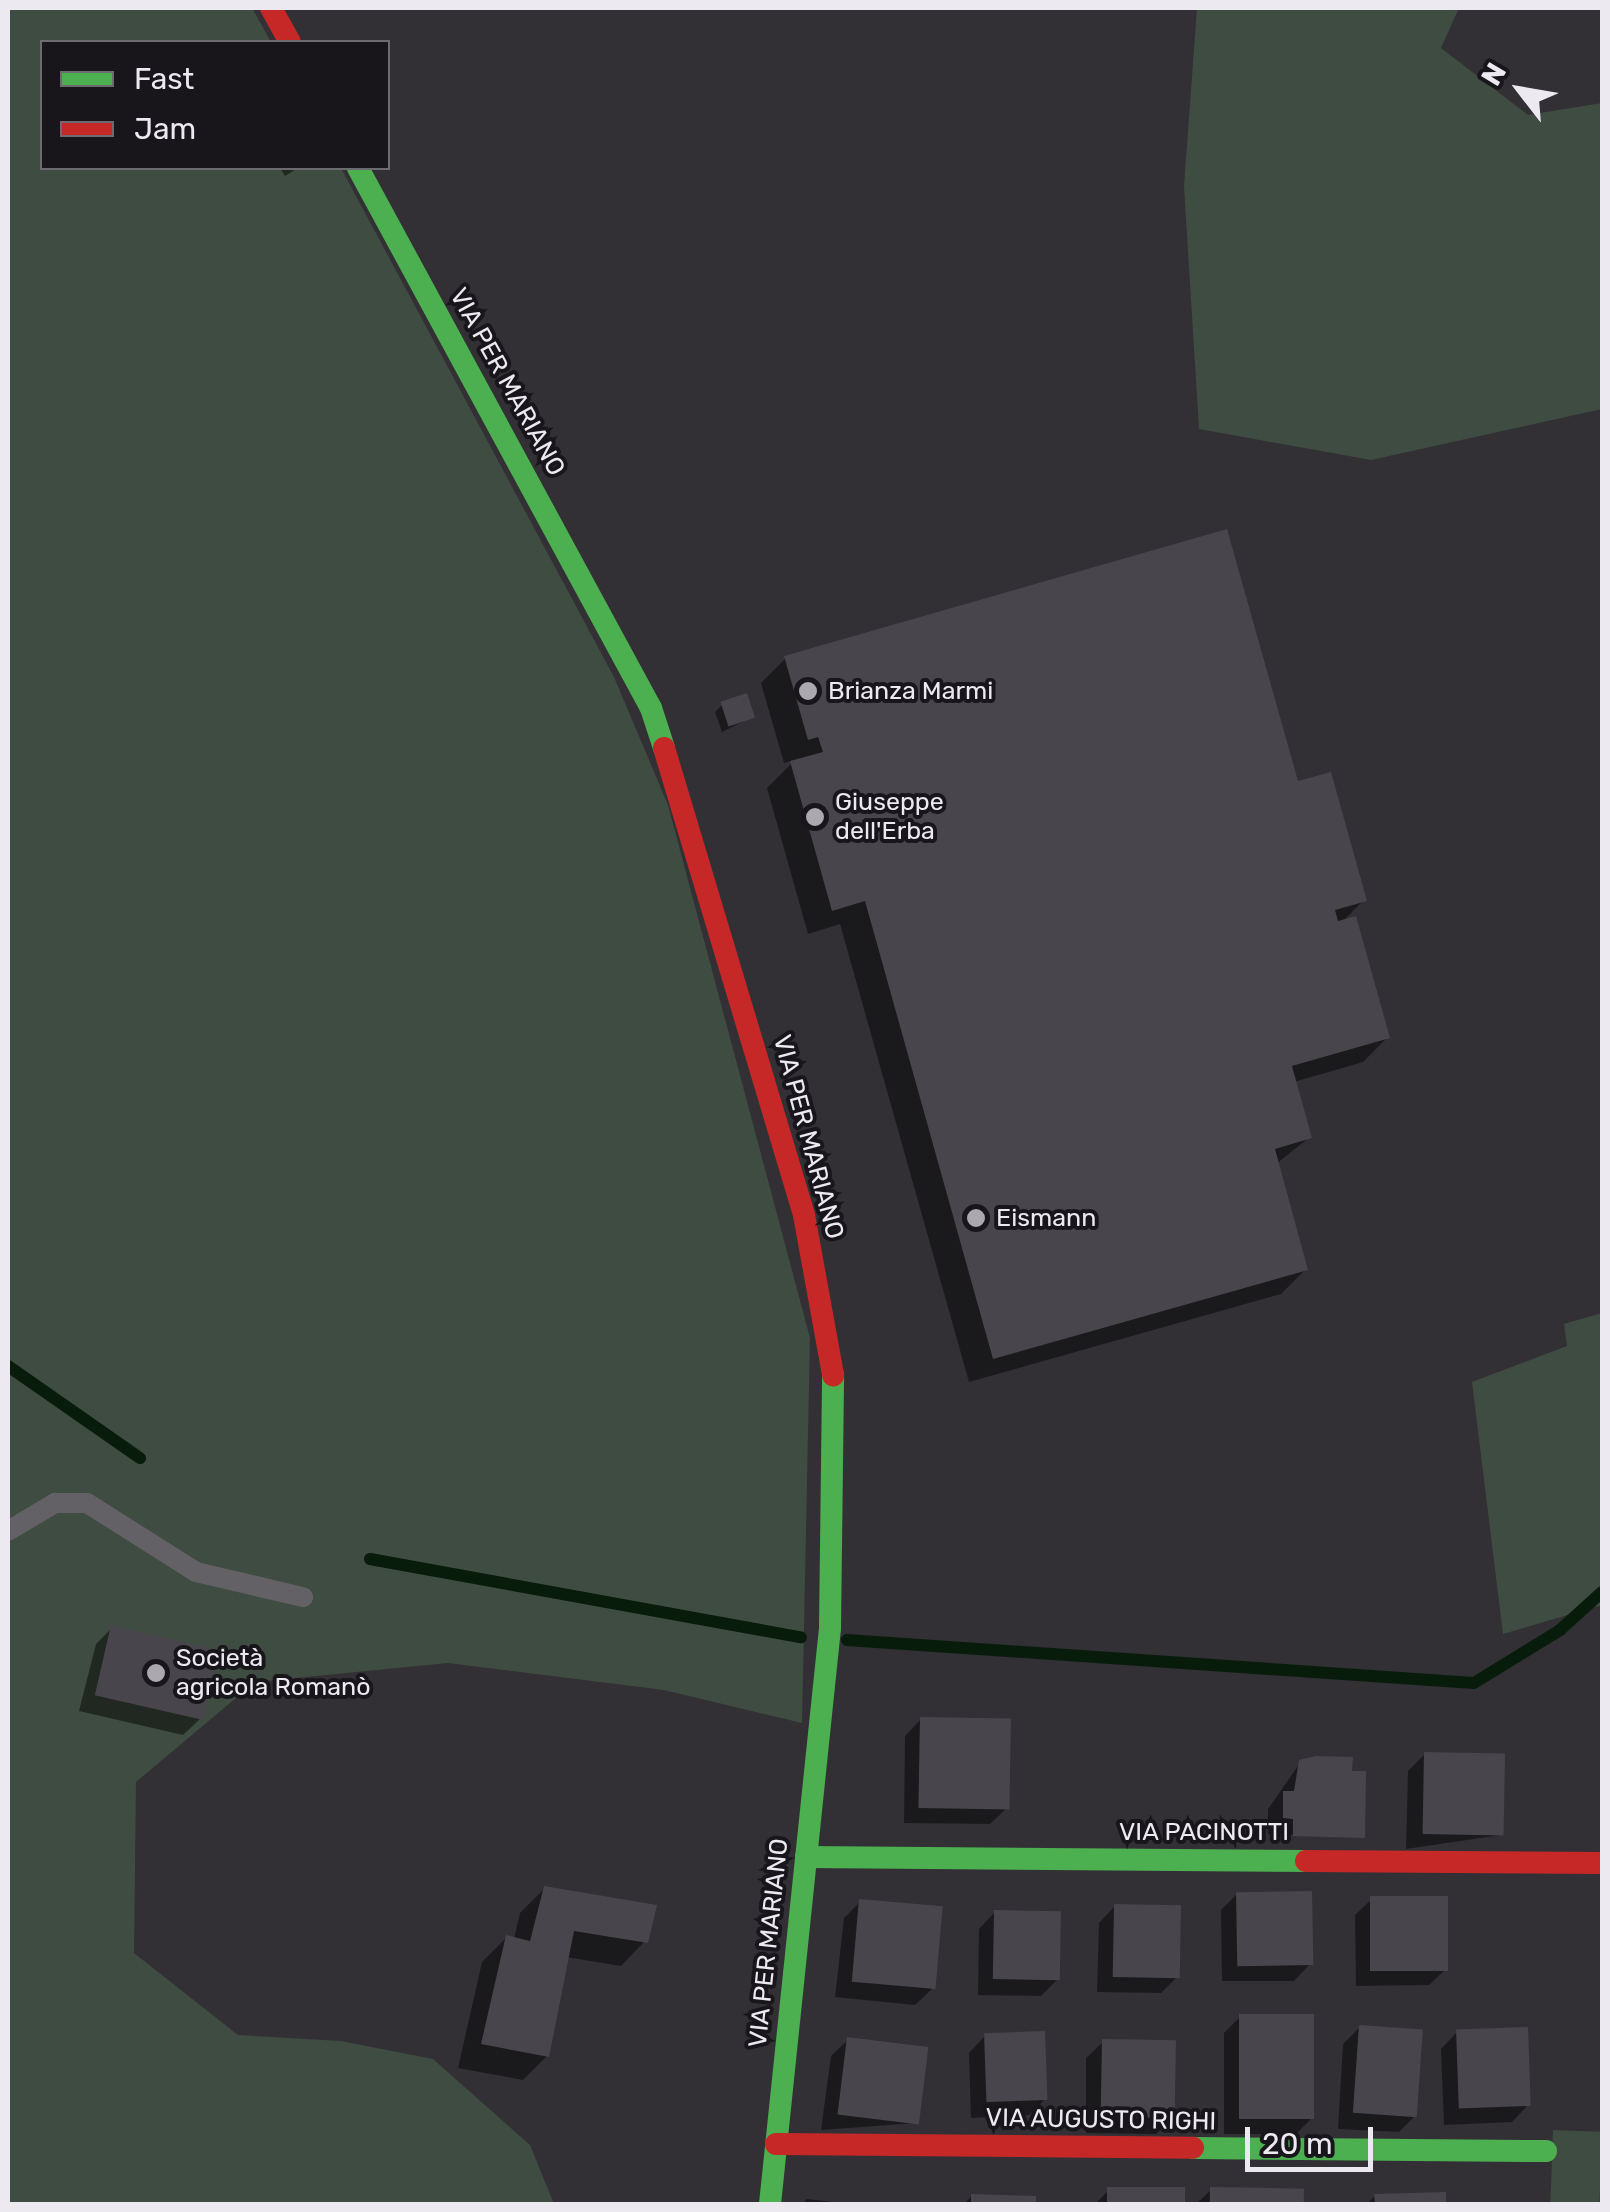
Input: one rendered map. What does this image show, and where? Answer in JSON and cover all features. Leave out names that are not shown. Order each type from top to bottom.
[{"type":"street","points":[[271,8],[289,40]]},
{"type":"street","name":"VIA PER MARIANO","points":[[359,170],[650,708],[709,880],[804,1215],[836,1404],[830,1628],[770,2204]]},
{"type":"street","name":"VIA PACINOTTI","points":[[806,1857],[1602,1863]]},
{"type":"street","name":"VIA AUGUSTO RIGHI","points":[[776,2144],[1546,2151]]},
{"type":"lane","points":[[8,1531],[55,1503],[86,1503],[196,1572],[303,1597]]},
{"type":"green space","points":[[8,8],[252,8],[270,40],[40,40],[40,170],[342,170],[614,677],[668,805],[810,1338],[802,1723],[664,1690],[448,1663],[255,1682],[136,1782],[134,1953],[238,2035],[341,2041],[433,2059],[530,2145],[554,2204],[8,2204]]},
{"type":"green space","points":[[1197,8],[1459,8],[1441,48],[1528,115],[1602,103],[1602,409],[1371,460],[1199,429],[1184,186]]},
{"type":"green space","points":[[1602,1313],[1602,1605],[1503,1634],[1472,1382],[1567,1346],[1564,1324]]},
{"type":"green space","points":[[1553,2130],[1602,2132],[1599,2204],[1550,2204]]},
{"type":"building","points":[[1227,529],[1298,781],[1331,772],[1367,901],[1335,910],[1338,921],[1356,916],[1390,1038],[1292,1066],[1312,1138],[1275,1149],[1308,1270],[993,1359],[865,901],[832,911],[790,761],[823,752],[818,737],[808,740],[784,656]]},
{"type":"building","points":[[747,693],[755,718],[728,726],[720,702]]},
{"type":"building","name":"Società agricola Romanò","points":[[111,1625],[219,1650],[203,1720],[95,1695]]},
{"type":"building","points":[[920,1717],[1011,1719],[1009,1810],[918,1808]]},
{"type":"building","points":[[1424,1752],[1505,1753],[1504,1835],[1423,1834]]},
{"type":"building","points":[[1316,1756],[1353,1757],[1352,1771],[1366,1771],[1365,1838],[1293,1836],[1293,1819],[1283,1818],[1283,1791],[1294,1791],[1299,1760]]},
{"type":"building","points":[[544,1886],[657,1905],[648,1943],[574,1931],[549,2057],[481,2044],[506,1935],[530,1941]]},
{"type":"building","points":[[1312,1891],[1313,1965],[1237,1966],[1236,1892]]},
{"type":"building","points":[[1370,1896],[1448,1896],[1448,1971],[1370,1971]]},
{"type":"building","points":[[859,1899],[943,1906],[935,1989],[852,1982]]},
{"type":"building","points":[[1114,1904],[1181,1905],[1180,1978],[1113,1977]]},
{"type":"building","points":[[994,1910],[1061,1911],[1060,1980],[993,1979]]},
{"type":"building","points":[[1239,2014],[1314,2014],[1314,2119],[1239,2119]]},
{"type":"building","points":[[1359,2025],[1423,2029],[1417,2117],[1353,2113]]},
{"type":"building","points":[[1528,2027],[1531,2106],[1459,2108],[1456,2030]]},
{"type":"building","points":[[1045,2031],[1047,2100],[986,2102],[984,2033]]},
{"type":"building","points":[[847,2037],[928,2047],[919,2124],[837,2114]]},
{"type":"building","points":[[1102,2039],[1176,2040],[1175,2118],[1101,2117]]},
{"type":"building","points":[[1107,2187],[1185,2187],[1185,2204],[1107,2204]]},
{"type":"building","points":[[1210,2187],[1304,2189],[1304,2204],[1210,2204]]},
{"type":"building","points":[[1446,2192],[1446,2204],[1375,2204],[1374,2194]]},
{"type":"building","points":[[971,2194],[1036,2196],[1036,2204],[971,2204]]},
{"type":"waterway","points":[[8,1366],[140,1458]]},
{"type":"waterway","points":[[370,1559],[801,1637]]},
{"type":"waterway","points":[[847,1640],[1474,1683],[1560,1630],[1602,1592]]},
{"type":"traffic: fast","points":[[359,170],[651,708],[664,748]]},
{"type":"traffic: fast","points":[[770,2204],[830,1628],[833,1375]]},
{"type":"traffic: fast","points":[[806,1857],[1306,1861]]},
{"type":"traffic: fast","points":[[1193,2148],[1546,2151]]},
{"type":"traffic: jam","points":[[271,8],[289,40]]},
{"type":"traffic: jam","points":[[664,748],[804,1215],[833,1375]]},
{"type":"traffic: jam","points":[[1306,1861],[1602,1863]]},
{"type":"traffic: jam","points":[[776,2144],[1193,2148]]},
{"type":"place","name":"Brianza Marmi","points":[[808,691]]},
{"type":"place","name":"Giuseppe dell'Erba","points":[[815,817]]},
{"type":"place","name":"Eismann","points":[[976,1218]]},
{"type":"place","name":"Società agricola Romanò","points":[[156,1673]]}]
